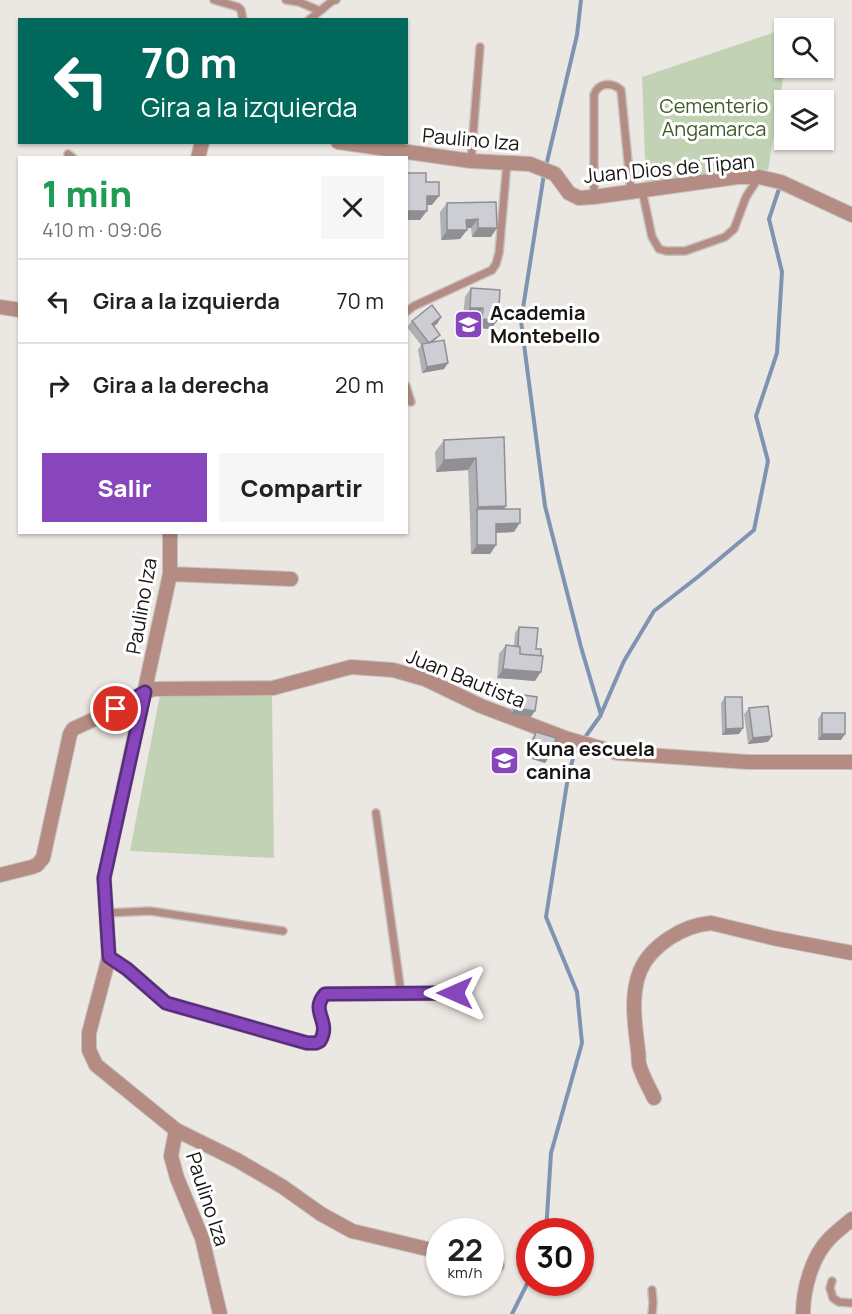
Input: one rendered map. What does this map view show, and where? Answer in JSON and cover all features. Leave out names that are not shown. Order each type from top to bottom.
[{"type":"street","name":"Paulino Iza","points":[[353,144],[471,160],[530,164]]},
{"type":"street","name":"Juan Dios de Tipan","points":[[530,164],[555,174],[569,193],[579,198],[737,177],[759,177],[781,182],[852,215]]},
{"type":"street","points":[[0,307],[18,310]]},
{"type":"street","name":"Paulino Iza","points":[[170,534],[170,574],[104,878],[109,957],[89,1033],[89,1050],[96,1065],[176,1131],[171,1156],[177,1178],[202,1238],[220,1314]]},
{"type":"street","points":[[170,574],[291,579]]},
{"type":"street","name":"Juan Bautista","points":[[0,875],[32,867],[44,858],[70,734],[73,729],[154,688],[273,688],[351,667],[393,670],[425,679],[481,706],[568,739],[618,753],[748,762],[852,762]]},
{"type":"street","points":[[654,1098],[639,1063],[635,997],[640,971],[651,953],[663,943],[692,927],[711,923],[852,953]]},
{"type":"street","points":[[109,957],[127,969],[166,1003],[307,1043],[316,1043],[324,1035],[325,1029],[319,1001],[325,994],[455,993]]},
{"type":"street","points":[[176,1131],[237,1160],[283,1187],[321,1214],[352,1231],[426,1249]]},
{"type":"street","points":[[803,1314],[810,1269],[818,1252],[829,1238],[852,1219]]},
{"type":"lane","points":[[214,0],[238,7],[243,18]]},
{"type":"lane","points":[[286,0],[320,10]]},
{"type":"lane","points":[[311,18],[336,0]]},
{"type":"lane","points":[[471,160],[480,47]]},
{"type":"lane","points":[[594,197],[594,95],[599,87],[607,85],[616,86],[621,90],[637,191],[652,237],[659,249],[685,251],[725,237],[734,229],[746,196],[759,177]]},
{"type":"lane","points":[[408,310],[492,270],[499,253],[507,163]]},
{"type":"lane","points":[[408,392],[411,402]]},
{"type":"lane","points":[[376,813],[402,993]]},
{"type":"lane","points":[[106,913],[150,911],[283,932]]},
{"type":"lane","points":[[832,1281],[830,1288],[833,1298],[839,1302],[852,1303]]},
{"type":"lane","points":[[652,1290],[652,1314]]},
{"type":"green space","name":"Cementerio Angamarca","points":[[774,32],[774,78],[783,78],[781,90],[774,90],[774,134],[768,170],[646,185],[642,77]]},
{"type":"green space","points":[[160,695],[272,696],[274,858],[130,851]]},
{"type":"building","points":[[408,173],[426,173],[426,182],[439,182],[439,196],[427,196],[427,211],[408,211]]},
{"type":"building","points":[[496,202],[497,228],[478,228],[478,219],[466,220],[467,230],[447,230],[447,203]]},
{"type":"building","points":[[471,288],[500,290],[498,320],[482,319],[483,308],[470,308]]},
{"type":"building","points":[[432,305],[441,317],[432,324],[440,335],[429,343],[412,321]]},
{"type":"building","points":[[444,340],[448,363],[427,367],[422,344]]},
{"type":"building","points":[[504,437],[506,506],[478,507],[476,458],[444,460],[444,440]]},
{"type":"building","points":[[477,509],[520,509],[520,523],[496,524],[496,545],[477,545]]},
{"type":"building","points":[[519,627],[538,628],[536,649],[541,649],[541,656],[520,654]]},
{"type":"building","points":[[506,645],[520,647],[520,654],[543,656],[541,672],[503,669]]},
{"type":"building","points":[[517,694],[537,697],[535,711],[515,708]]},
{"type":"building","points":[[725,697],[742,697],[743,728],[726,729]]},
{"type":"building","points":[[768,706],[772,736],[753,738],[749,708]]},
{"type":"building","points":[[822,713],[845,713],[845,734],[822,734]]},
{"type":"building","points":[[536,732],[556,738],[549,757],[530,751]]},
{"type":"waterway","points":[[546,166],[577,35],[581,0]]},
{"type":"waterway","points":[[544,174],[521,321],[545,506],[601,715],[575,751],[568,777],[546,917],[577,992],[582,1043],[551,1153],[547,1218]]},
{"type":"waterway","points":[[601,714],[624,661],[654,611],[754,530],[768,461],[756,416],[777,353],[782,272],[769,219],[780,186]]},
{"type":"waterway","points":[[512,1314],[521,1296]]},
{"type":"place","name":"Academia Montebello","points":[[469,324]]},
{"type":"place","name":"Kuna escuela canina","points":[[505,760]]},
{"type":"route","points":[[116,709],[145,692],[104,878],[109,957],[127,969],[166,1003],[307,1043],[316,1043],[324,1035],[325,1029],[319,1001],[325,994],[455,993]]}]
